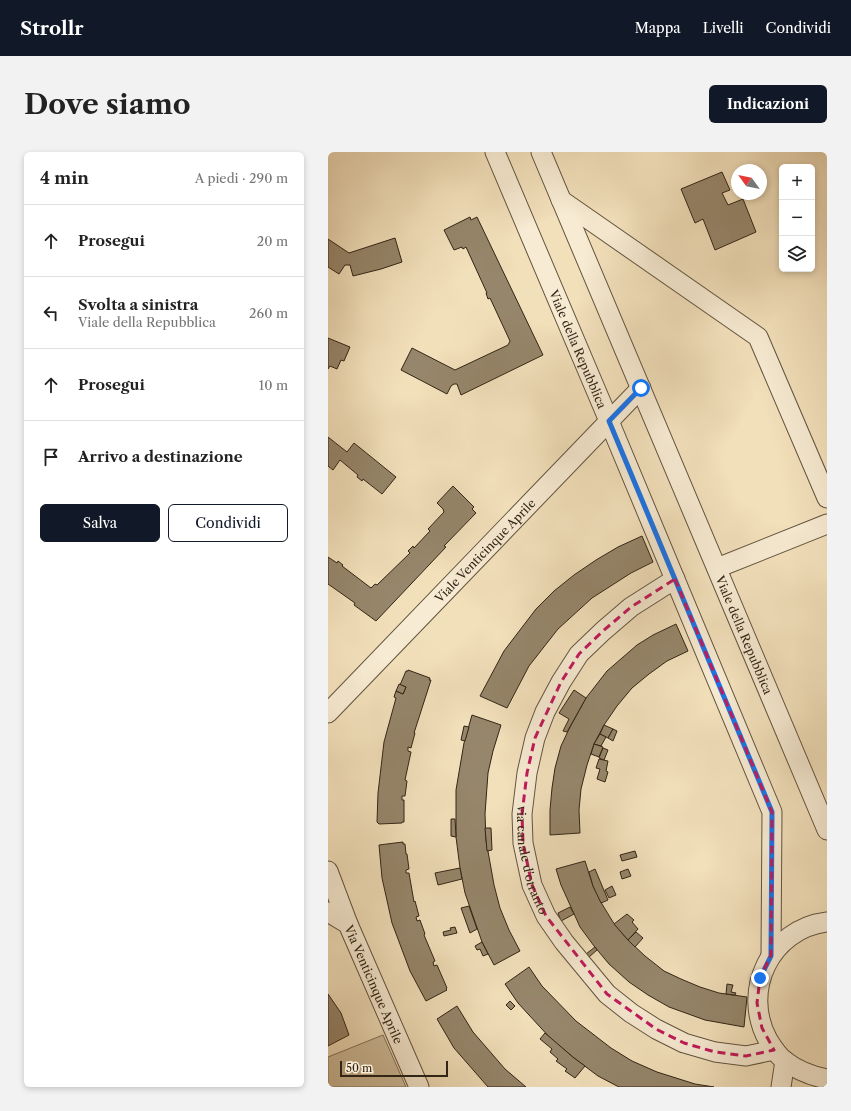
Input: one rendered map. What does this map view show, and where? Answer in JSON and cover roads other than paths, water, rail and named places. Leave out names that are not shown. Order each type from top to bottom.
[{"type":"street","name":"Viale della Repubblica","points":[[495,152],[772,812],[771,956]]},
{"type":"street","name":"Viale della Repubblica","points":[[541,152],[827,830]]},
{"type":"street","points":[[562,200],[758,337],[827,498]]},
{"type":"street","name":"Viale Venticinque Aprile","points":[[328,712],[641,388]]},
{"type":"street","points":[[717,568],[827,524]]},
{"type":"street","name":"via canale d'otranto","points":[[675,579],[631,607],[579,654],[561,682],[545,712],[535,738],[527,773],[522,814],[523,843],[532,885],[546,916],[564,942],[607,994],[631,1013],[656,1029],[684,1043],[714,1052],[746,1056],[780,1056]]},
{"type":"street","points":[[328,871],[348,924]]},
{"type":"street","name":"Via Venticinque Aprile","points":[[328,912],[348,924],[419,1087]]},
{"type":"street","points":[[827,922],[814,924],[790,936],[771,956],[760,978],[757,1003],[762,1028],[780,1056],[808,1075],[827,1079]]},
{"type":"street","points":[[780,1056],[781,1087]]}]
